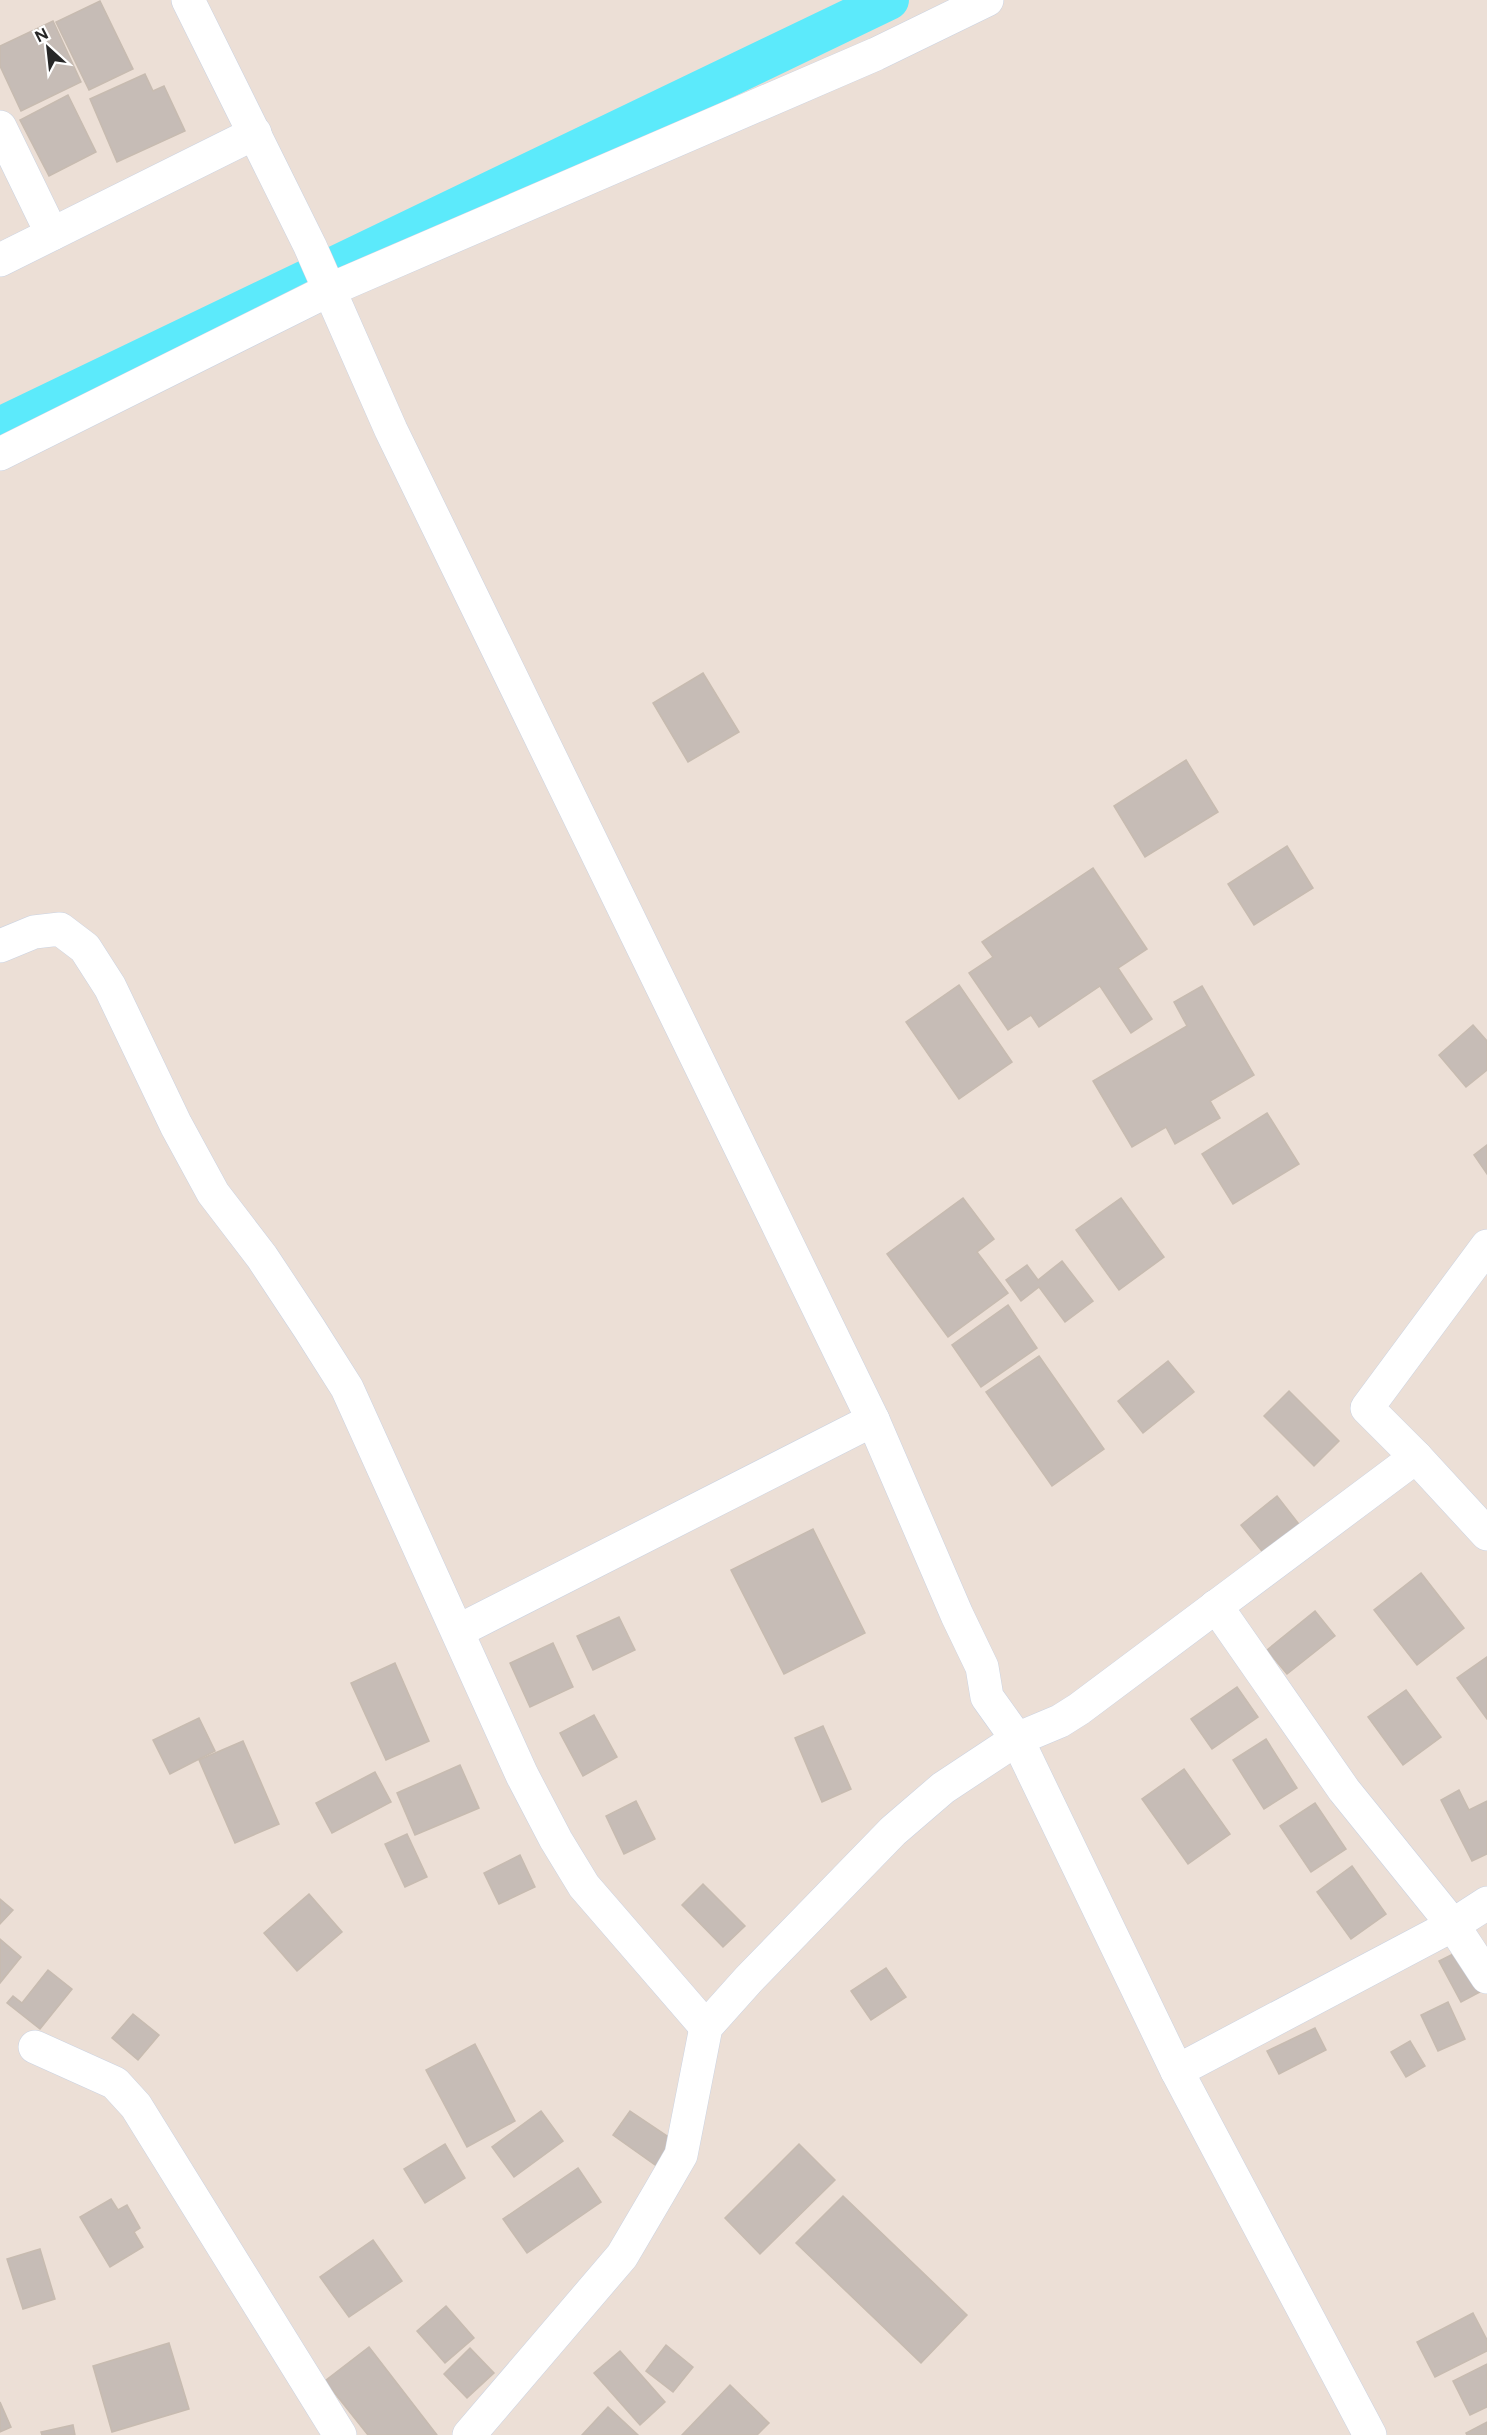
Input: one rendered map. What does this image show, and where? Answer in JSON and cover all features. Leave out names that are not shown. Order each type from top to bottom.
[{"type":"street","points":[[188,0],[310,246],[391,430],[873,1420],[957,1615],[982,1667],[987,1697],[1017,1739],[1176,2071],[1370,2435]]},
{"type":"street","points":[[0,454],[328,288],[876,54],[987,0]]},
{"type":"street","points":[[0,127],[52,234]]},
{"type":"street","points":[[0,260],[255,133]]},
{"type":"street","points":[[0,946],[34,932],[60,929],[85,948],[110,987],[176,1125],[213,1193],[262,1257],[346,1389],[522,1775],[556,1840],[585,1887],[706,2027]]},
{"type":"street","points":[[1487,1246],[1367,1408],[1487,1534]]},
{"type":"street","points":[[458,1631],[873,1420]]},
{"type":"street","points":[[469,2435],[622,2256],[681,2155],[706,2027],[749,1979],[893,1831],[943,1788],[1017,1739],[1060,1721],[1079,1709],[1416,1457]]},
{"type":"street","points":[[1216,1606],[1344,1790],[1453,1924],[1487,1977]]},
{"type":"street","points":[[1176,2071],[1453,1924],[1487,1903]]},
{"type":"street","points":[[34,2047],[115,2083],[136,2106],[340,2435]]},
{"type":"building","points":[[100,1],[133,69],[89,90],[56,22]]},
{"type":"building","points":[[53,21],[81,82],[21,111],[0,66],[0,46]]},
{"type":"building","points":[[145,74],[153,91],[164,86],[185,131],[117,162],[90,99]]},
{"type":"building","points":[[68,95],[96,152],[49,176],[20,120]]},
{"type":"building","points":[[703,673],[739,732],[688,762],[653,703]]},
{"type":"building","points":[[1186,760],[1218,812],[1145,857],[1114,806]]},
{"type":"building","points":[[1287,846],[1313,888],[1254,925],[1228,884]]},
{"type":"building","points":[[1093,868],[1147,949],[1118,968],[1152,1019],[1131,1033],[1100,986],[1039,1027],[1031,1015],[1008,1030],[969,973],[993,957],[982,942]]},
{"type":"building","points":[[959,985],[1012,1062],[959,1099],[906,1022]]},
{"type":"building","points":[[1202,986],[1254,1075],[1210,1101],[1220,1118],[1175,1144],[1166,1127],[1132,1147],[1093,1081],[1187,1026],[1174,1002]]},
{"type":"building","points":[[1473,1025],[1487,1041],[1487,1070],[1466,1087],[1439,1055]]},
{"type":"building","points":[[1267,1113],[1299,1164],[1233,1204],[1202,1154]]},
{"type":"building","points":[[1487,1145],[1487,1174],[1474,1155]]},
{"type":"building","points":[[963,1198],[994,1239],[977,1252],[1008,1293],[948,1337],[887,1254]]},
{"type":"building","points":[[1121,1198],[1164,1257],[1119,1290],[1076,1230]]},
{"type":"building","points":[[1062,1261],[1093,1301],[1065,1322],[1039,1287],[1021,1301],[1006,1280],[1027,1265],[1038,1280]]},
{"type":"building","points":[[1008,1305],[1037,1348],[981,1387],[952,1345]]},
{"type":"building","points":[[1039,1356],[1104,1449],[1052,1486],[986,1392]]},
{"type":"building","points":[[1168,1361],[1194,1392],[1143,1433],[1118,1401]]},
{"type":"building","points":[[1289,1391],[1339,1441],[1314,1466],[1264,1416]]},
{"type":"building","points":[[1277,1496],[1305,1532],[1269,1560],[1241,1525]]},
{"type":"building","points":[[813,1529],[865,1633],[784,1674],[731,1570]]},
{"type":"building","points":[[1421,1573],[1464,1628],[1417,1665],[1374,1610]]},
{"type":"building","points":[[1315,1611],[1335,1636],[1287,1674],[1267,1650]]},
{"type":"building","points":[[619,1617],[635,1650],[593,1670],[577,1636]]},
{"type":"building","points":[[553,1643],[573,1687],[530,1707],[510,1663]]},
{"type":"building","points":[[1487,1657],[1487,1719],[1457,1678]]},
{"type":"building","points":[[395,1663],[429,1741],[386,1760],[351,1683]]},
{"type":"building","points":[[1237,1687],[1258,1717],[1212,1749],[1191,1719]]},
{"type":"building","points":[[1406,1690],[1441,1737],[1403,1765],[1368,1717]]},
{"type":"building","points":[[594,1715],[617,1757],[583,1776],[560,1733]]},
{"type":"building","points":[[199,1718],[215,1751],[170,1774],[153,1740]]},
{"type":"building","points":[[823,1726],[851,1789],[822,1802],[795,1738]]},
{"type":"building","points":[[1266,1739],[1297,1788],[1264,1809],[1233,1760]]},
{"type":"building","points":[[243,1741],[279,1824],[235,1843],[199,1760]]},
{"type":"building","points":[[460,1765],[479,1808],[415,1835],[397,1793]]},
{"type":"building","points":[[1184,1769],[1230,1834],[1188,1864],[1142,1799]]},
{"type":"building","points":[[375,1772],[391,1802],[332,1833],[316,1803]]},
{"type":"building","points":[[1459,1790],[1469,1810],[1487,1801],[1487,1854],[1472,1861],[1441,1800]]},
{"type":"building","points":[[636,1801],[655,1839],[624,1854],[606,1816]]},
{"type":"building","points":[[1315,1803],[1346,1849],[1311,1872],[1280,1826]]},
{"type":"building","points":[[407,1834],[427,1877],[405,1887],[385,1844]]},
{"type":"building","points":[[520,1855],[535,1887],[499,1904],[484,1873]]},
{"type":"building","points":[[1352,1866],[1386,1914],[1351,1939],[1317,1892]]},
{"type":"building","points":[[703,1884],[745,1926],[723,1947],[682,1905]]},
{"type":"building","points":[[309,1894],[342,1932],[297,1971],[264,1933]]},
{"type":"building","points":[[0,1899],[13,1910],[0,1924]]},
{"type":"building","points":[[0,1939],[21,1957],[0,1983]]},
{"type":"building","points":[[1459,1951],[1480,1992],[1461,2002],[1439,1961]]},
{"type":"building","points":[[886,1968],[906,1997],[871,2020],[851,1991]]},
{"type":"building","points":[[48,1970],[72,1989],[40,2029],[7,2003],[13,1996],[22,2003]]},
{"type":"building","points":[[1448,2002],[1465,2039],[1438,2051],[1421,2015]]},
{"type":"building","points":[[133,2014],[159,2035],[138,2060],[112,2038]]},
{"type":"building","points":[[1315,2028],[1326,2050],[1279,2074],[1267,2051]]},
{"type":"building","points":[[1410,2041],[1425,2066],[1406,2077],[1391,2052]]},
{"type":"building","points":[[475,2044],[515,2121],[467,2147],[426,2070]]},
{"type":"building","points":[[541,2111],[563,2141],[514,2177],[492,2147]]},
{"type":"building","points":[[630,2111],[676,2142],[658,2167],[613,2135]]},
{"type":"building","points":[[445,2144],[465,2178],[425,2203],[404,2169]]},
{"type":"building","points":[[799,2144],[835,2180],[760,2254],[725,2218]]},
{"type":"building","points":[[578,2168],[601,2202],[527,2253],[503,2219]]},
{"type":"building","points":[[843,2196],[967,2315],[921,2363],[796,2243]]},
{"type":"building","points":[[111,2199],[118,2210],[127,2205],[140,2228],[134,2232],[143,2247],[110,2267],[80,2217]]},
{"type":"building","points":[[373,2240],[402,2281],[349,2317],[320,2277]]},
{"type":"building","points":[[40,2249],[55,2299],[23,2309],[7,2259]]},
{"type":"building","points":[[446,2306],[474,2338],[445,2363],[417,2331]]},
{"type":"building","points":[[1473,2313],[1487,2340],[1487,2351],[1435,2377],[1417,2342]]},
{"type":"building","points":[[169,2343],[189,2409],[112,2432],[93,2366]]},
{"type":"building","points":[[666,2345],[693,2367],[673,2392],[646,2371]]},
{"type":"building","points":[[369,2347],[437,2435],[368,2435],[325,2381]]},
{"type":"building","points":[[470,2348],[494,2373],[467,2398],[444,2374]]},
{"type":"building","points":[[620,2351],[665,2402],[640,2425],[594,2373]]},
{"type":"building","points":[[1487,2364],[1487,2407],[1470,2415],[1453,2381]]},
{"type":"building","points":[[730,2385],[769,2423],[757,2435],[682,2435]]},
{"type":"building","points":[[0,2402],[11,2427],[0,2432]]},
{"type":"building","points":[[608,2407],[638,2435],[582,2435]]},
{"type":"building","points":[[1487,2422],[1487,2435],[1467,2435],[1466,2433]]},
{"type":"building","points":[[73,2425],[75,2435],[42,2435],[41,2432]]},
{"type":"waterway","points":[[0,427],[889,0]]}]
